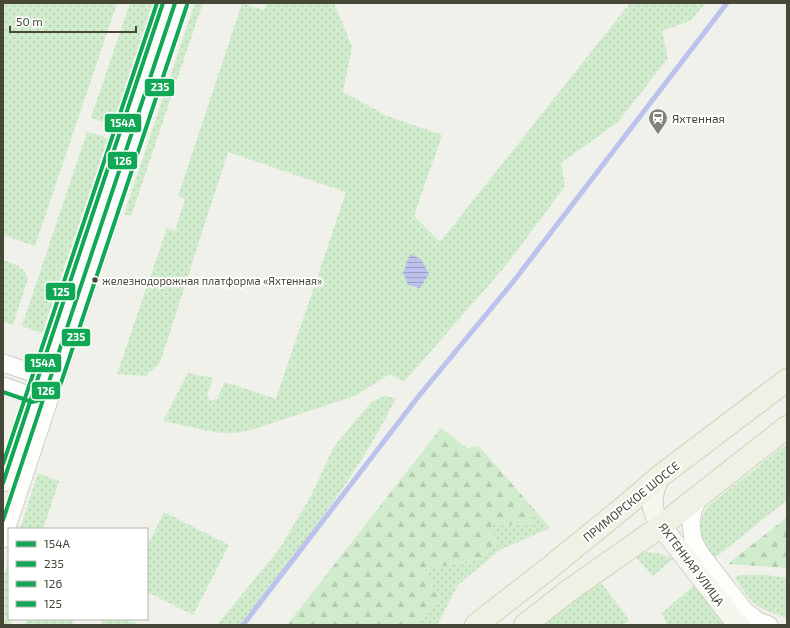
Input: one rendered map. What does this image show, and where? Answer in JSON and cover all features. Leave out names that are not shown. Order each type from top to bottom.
[{"type":"main road","name":"ПРИМОРСКОЕ ШОССЕ","points":[[476,625],[659,477],[787,380]]},
{"type":"main road","points":[[525,625],[567,592],[660,526],[787,427]]},
{"type":"main road","name":"ЯХТЕННАЯ УЛИЦА","points":[[659,477],[654,488],[653,508],[660,526],[740,625]]},
{"type":"street","points":[[3,483],[163,3]]},
{"type":"street","points":[[3,539],[181,3]]},
{"type":"street","points":[[3,363],[39,375],[53,390]]},
{"type":"street","points":[[3,386],[32,396],[53,390]]},
{"type":"street","name":"ЯХТЕННАЯ УЛИЦА","points":[[702,494],[693,510],[691,522],[693,540],[700,553],[744,610],[758,620],[769,625]]},
{"type":"green space","points":[[3,3],[117,3],[35,246],[3,235]]},
{"type":"green space","points":[[130,3],[152,3],[113,122],[106,123],[91,118]]},
{"type":"green space","points":[[195,3],[203,3],[131,216],[124,214]]},
{"type":"green space","points":[[242,3],[264,10],[267,3],[334,3],[352,47],[343,92],[387,116],[442,135],[414,216],[440,242],[630,3],[706,3],[691,20],[662,31],[668,58],[618,122],[561,163],[565,186],[508,263],[404,382],[390,374],[355,396],[254,429],[236,433],[219,433],[163,421],[188,373],[213,378],[207,395],[210,401],[217,399],[225,382],[276,399],[346,192],[228,152],[160,363],[146,376],[117,374],[167,228],[175,231],[185,199],[178,196]]},
{"type":"green space","points":[[87,132],[102,136],[107,140],[42,333],[22,326]]},
{"type":"green space","points":[[3,260],[21,268],[28,279],[13,325],[3,322]]},
{"type":"green space","points":[[385,396],[396,398],[380,429],[324,516],[240,625],[217,625],[280,548],[312,494],[333,448],[371,402]]},
{"type":"green space","points":[[441,428],[467,448],[479,446],[532,507],[531,524],[491,525],[497,544],[481,559],[426,569],[439,599],[417,625],[287,625]]},
{"type":"green space","points":[[787,444],[787,500],[715,558],[702,538],[700,528],[706,509],[709,505]]},
{"type":"green space","points":[[38,473],[59,481],[43,528],[20,528]]},
{"type":"green space","points":[[532,507],[550,528],[500,550],[458,585],[437,625],[417,625],[439,599],[425,569],[481,559],[491,525],[530,524]]},
{"type":"green space","points":[[164,512],[229,545],[193,615],[148,592],[148,545]]},
{"type":"green space","points":[[787,517],[787,568],[728,564]]},
{"type":"green space","points":[[646,552],[658,553],[673,559],[653,576],[635,556]]},
{"type":"green space","points":[[8,563],[8,620],[13,620],[11,625],[3,625],[3,578]]},
{"type":"green space","points":[[739,575],[768,575],[787,578],[787,618],[756,605],[746,595],[735,578]]},
{"type":"green space","points":[[600,581],[629,620],[623,625],[544,625]]},
{"type":"green space","points":[[694,585],[725,625],[667,625],[662,613]]},
{"type":"green space","points":[[27,620],[74,620],[72,625],[25,625]]},
{"type":"green space","points":[[103,620],[127,620],[141,625],[101,625]]},
{"type":"water","points":[[410,254],[421,259],[429,274],[420,288],[408,285],[403,273]]},
{"type":"waterway","points":[[243,625],[418,397],[513,282],[727,3]]},
{"type":"transit line","name":"125","points":[[3,464],[157,3]]},
{"type":"transit line","name":"154А","points":[[3,483],[163,3]]},
{"type":"transit line","name":"126","points":[[3,520],[175,3]]},
{"type":"transit line","name":"235","points":[[3,392],[32,402],[55,396],[58,392],[187,5]]},
{"type":"place","name":"Яхтенная","points":[[658,135]]},
{"type":"place","name":"железнодорожная платформа «Яхтенная»","points":[[95,280]]}]
